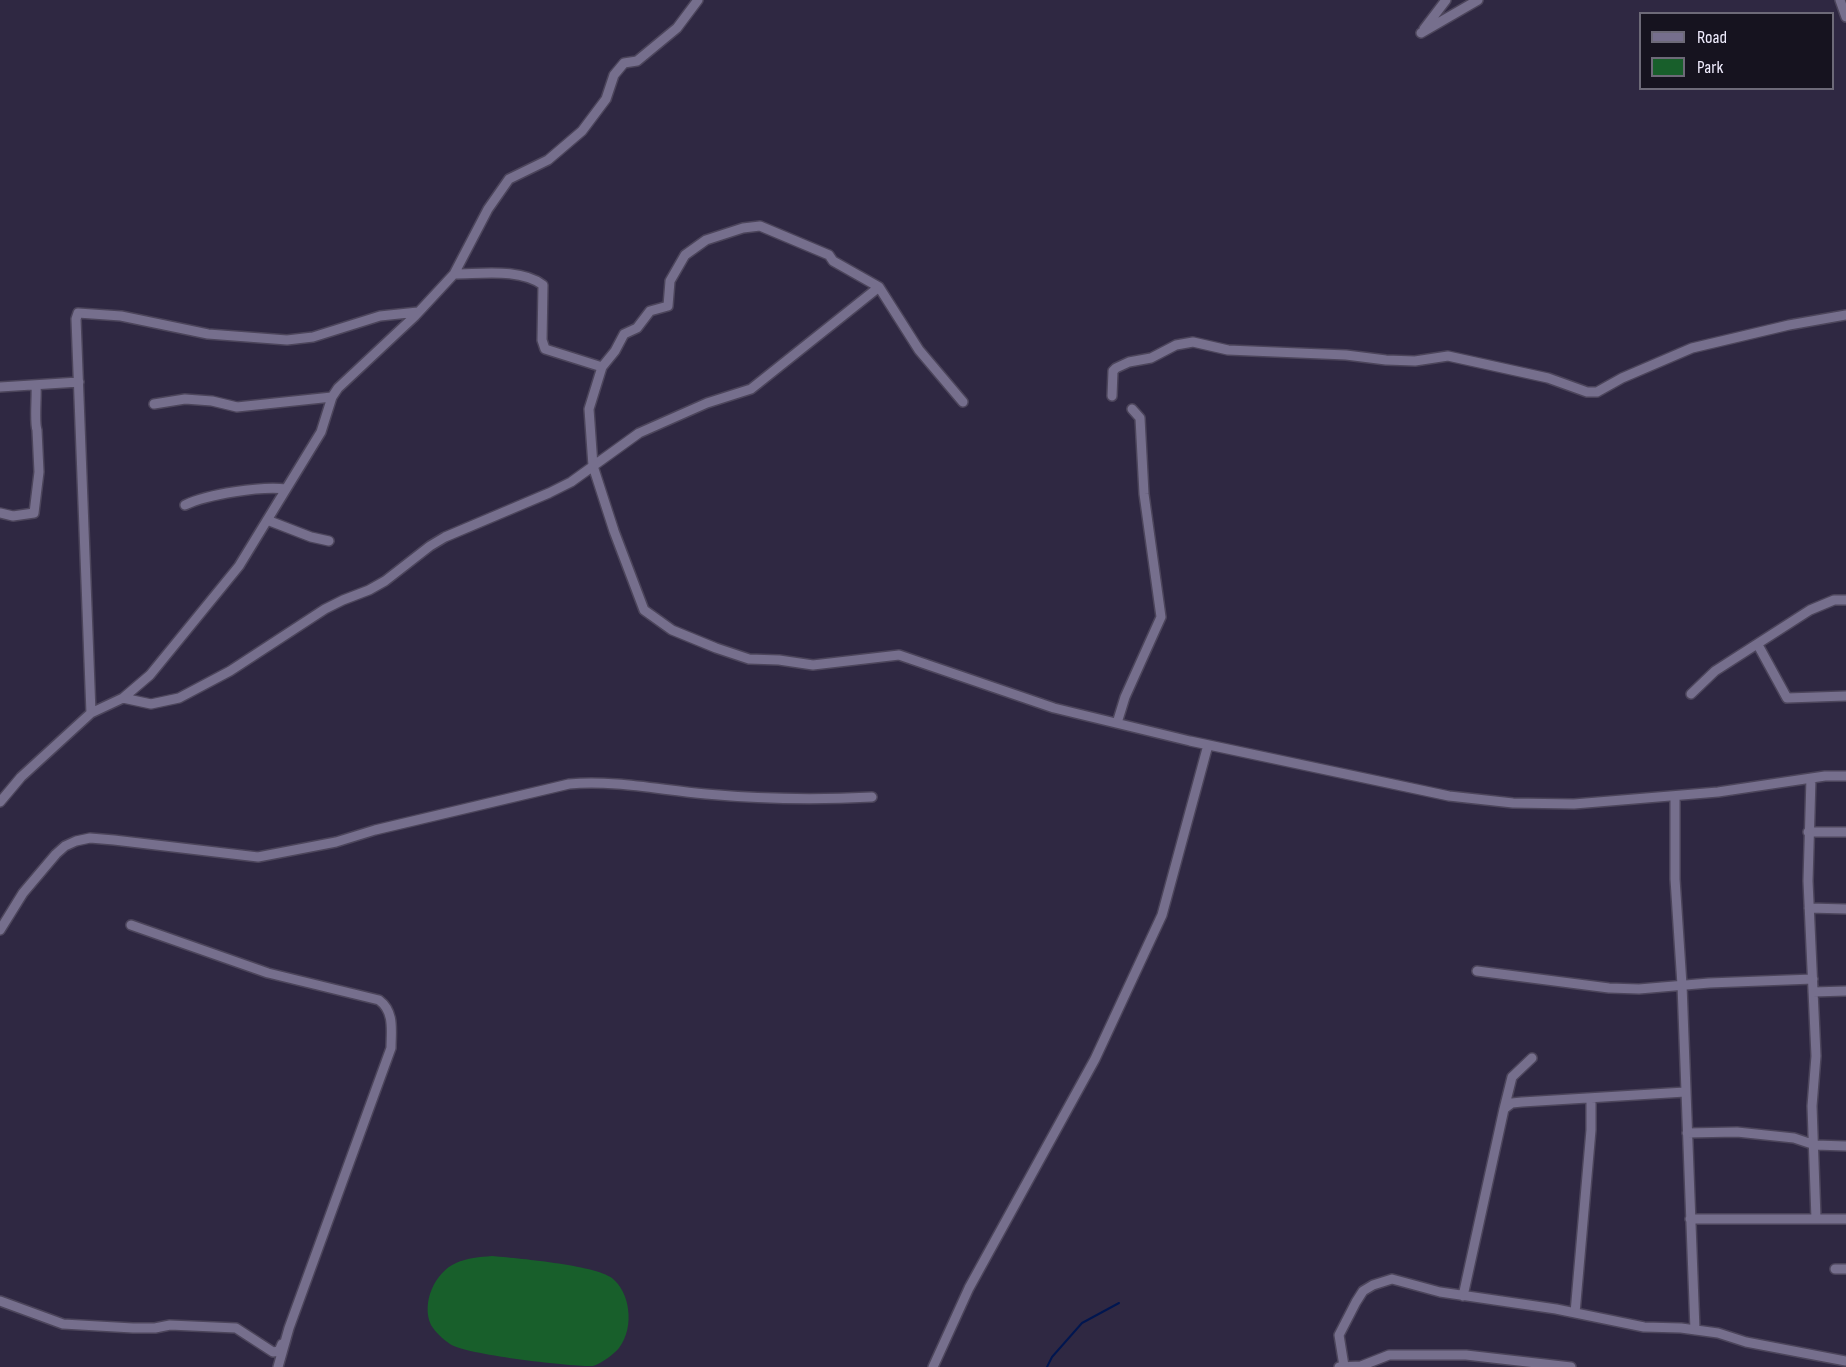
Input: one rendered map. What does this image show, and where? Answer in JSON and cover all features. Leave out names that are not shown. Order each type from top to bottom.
[{"type":"street","points":[[0,802],[21,777],[92,713],[123,698],[150,675],[239,567],[321,432],[332,397],[338,388],[418,312],[454,274],[488,209],[509,179],[548,160],[582,130],[606,99],[614,75],[624,63],[637,61],[677,28],[698,0]]},
{"type":"street","points":[[1446,0],[1421,33],[1478,0]]},
{"type":"street","points":[[1840,0],[1846,17]]},
{"type":"street","points":[[963,402],[919,350],[879,287],[833,261],[829,255],[760,226],[743,228],[706,240],[685,255],[670,281],[668,306],[650,311],[637,328],[624,334],[615,351],[602,367],[589,409],[593,466],[614,531],[644,610],[672,630],[749,659],[779,660],[813,665],[898,655],[1053,708],[1208,745],[1449,796],[1513,803],[1574,804],[1718,792],[1825,776],[1846,776]]},
{"type":"street","points":[[454,274],[520,275],[534,279],[543,285],[542,340],[545,349],[602,367]]},
{"type":"street","points":[[123,698],[151,704],[179,698],[230,671],[325,609],[377,586],[445,537],[571,482],[639,433],[707,403],[751,389],[879,287]]},
{"type":"street","points":[[92,713],[76,319],[78,313],[120,316],[208,334],[287,340],[313,337],[380,316],[418,312]]},
{"type":"street","points":[[1112,396],[1113,371],[1116,368],[1129,362],[1151,358],[1176,345],[1193,342],[1228,350],[1346,355],[1393,360],[1415,361],[1448,356],[1548,378],[1587,392],[1597,392],[1622,378],[1692,348],[1789,325],[1846,315]]},
{"type":"street","points":[[0,387],[79,382]]},
{"type":"street","points":[[0,513],[13,516],[34,513],[39,472],[35,425],[36,385]]},
{"type":"street","points":[[154,404],[185,399],[212,401],[237,407],[332,397]]},
{"type":"street","points":[[1117,723],[1125,697],[1161,617],[1144,494],[1140,418],[1132,409]]},
{"type":"street","points":[[185,505],[221,494],[274,487],[286,489]]},
{"type":"street","points":[[267,520],[311,537],[329,541]]},
{"type":"street","points":[[1691,694],[1715,671],[1810,610],[1834,600],[1846,600]]},
{"type":"street","points":[[1758,645],[1787,698],[1846,696]]},
{"type":"street","points":[[933,1367],[969,1288],[1095,1059],[1162,915],[1208,745]]},
{"type":"street","points":[[1811,778],[1809,908],[1816,1056],[1812,1106],[1816,1219]]},
{"type":"street","points":[[0,930],[23,894],[56,854],[65,846],[90,838],[177,846],[258,857],[336,842],[396,825],[558,787],[590,782],[771,798],[830,800],[872,797]]},
{"type":"street","points":[[1675,796],[1675,879],[1682,985],[1695,1330]]},
{"type":"street","points":[[1809,832],[1846,832]]},
{"type":"street","points":[[1809,908],[1846,909]]},
{"type":"street","points":[[130,925],[268,973],[379,1000],[390,1012],[391,1048],[289,1329],[278,1367]]},
{"type":"street","points":[[1477,971],[1609,988],[1639,989],[1813,979]]},
{"type":"street","points":[[1814,992],[1846,992]]},
{"type":"street","points":[[1463,1296],[1512,1077],[1532,1058]]},
{"type":"street","points":[[1504,1109],[1512,1103],[1685,1092]]},
{"type":"street","points":[[1575,1312],[1591,1130],[1591,1098]]},
{"type":"street","points":[[1687,1133],[1737,1132],[1794,1138],[1815,1145],[1846,1146]]},
{"type":"street","points":[[1690,1219],[1846,1219]]},
{"type":"street","points":[[1835,1269],[1846,1269]]},
{"type":"street","points":[[1571,1367],[1466,1355],[1389,1355],[1361,1366],[1341,1366],[1339,1335],[1363,1291],[1372,1285],[1392,1279],[1440,1292],[1575,1312],[1644,1327],[1695,1330],[1846,1361]]},
{"type":"street","points":[[0,1301],[63,1324],[133,1328],[170,1325],[236,1328],[273,1352],[279,1351],[289,1329]]},
{"type":"green space","points":[[492,1256],[573,1266],[603,1273],[612,1278],[623,1292],[629,1319],[619,1348],[596,1365],[582,1366],[497,1356],[450,1344],[431,1325],[428,1316],[432,1289],[448,1267],[469,1259]]},
{"type":"waterway","points":[[1047,1367],[1052,1357],[1082,1323],[1119,1303]]}]
